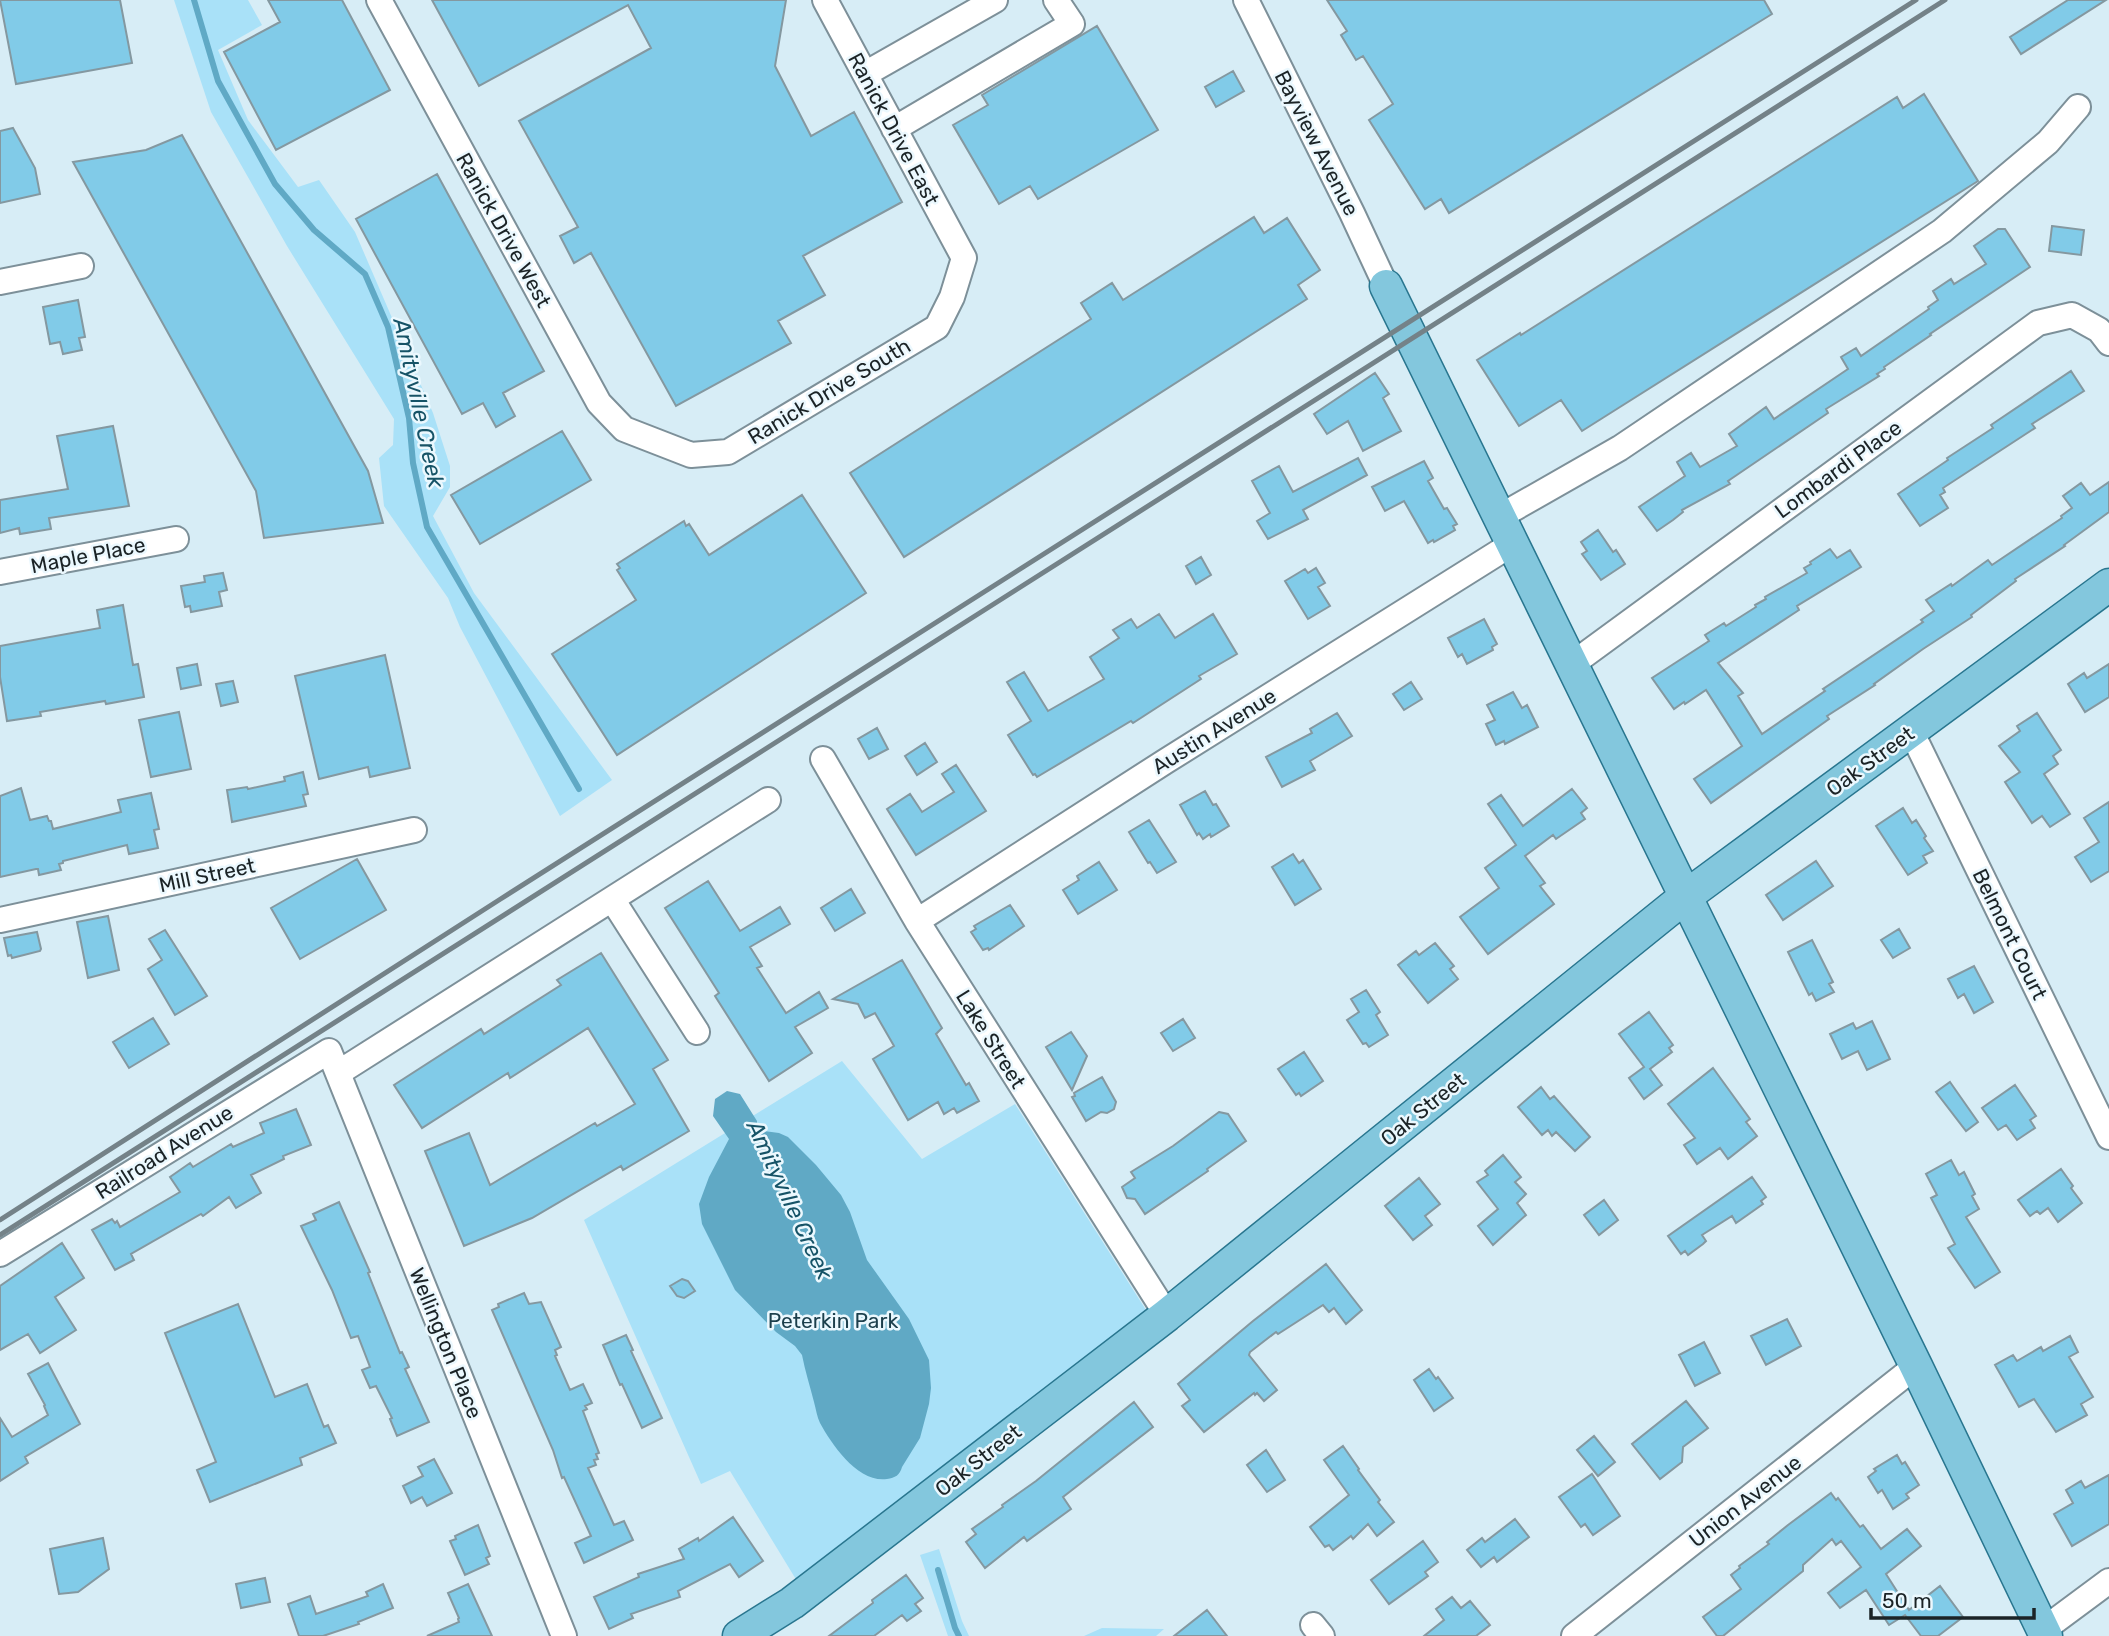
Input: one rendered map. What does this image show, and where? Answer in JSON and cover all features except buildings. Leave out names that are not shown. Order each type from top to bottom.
[{"type":"main road","points":[[1386,286],[1916,1366],[2044,1633]]},
{"type":"main road","name":"Oak Street","points":[[739,1636],[792,1603],[1167,1315],[1685,897],[2109,584]]},
{"type":"street","name":"Ranick Drive West","points":[[379,0],[599,403],[625,429],[650,439]]},
{"type":"street","name":"Ranick Drive East","points":[[825,0],[964,258]]},
{"type":"street","points":[[865,74],[995,0]]},
{"type":"street","points":[[894,129],[1072,24],[1056,0]]},
{"type":"street","name":"Bayview Avenue","points":[[1246,0],[1386,286]]},
{"type":"street","name":"Austin Avenue","points":[[917,921],[1155,768],[1505,530],[1620,447],[1942,231],[2048,142],[2078,107]]},
{"type":"street","name":"Ranick Drive South","points":[[650,439],[691,455],[729,452],[937,327],[952,298],[964,258]]},
{"type":"street","points":[[0,282],[81,266]]},
{"type":"street","name":"Lombardi Place","points":[[1571,665],[2038,323],[2071,315],[2099,330],[2109,343]]},
{"type":"street","name":"Maple Place","points":[[0,572],[176,539]]},
{"type":"street","name":"Belmont Court","points":[[1911,731],[2109,1137]]},
{"type":"street","name":"Lake Street","points":[[823,759],[917,921],[1167,1315]]},
{"type":"street","name":"Railroad Avenue","points":[[0,1254],[612,899],[768,800]]},
{"type":"street","name":"Mill Street","points":[[0,920],[414,830]]},
{"type":"street","points":[[612,899],[696,1032]]},
{"type":"street","name":"Wellington Place","points":[[333,1062],[564,1636]]},
{"type":"street","name":"Union Avenue","points":[[1574,1636],[1916,1366]]},
{"type":"street","points":[[2044,1633],[2109,1581]]},
{"type":"green space","points":[[174,0],[248,0],[262,25],[218,50],[248,120],[298,187],[319,180],[355,232],[433,413],[450,466],[450,487],[433,516],[474,593],[612,780],[560,816],[460,627],[448,598],[384,506],[379,458],[393,445],[394,419],[287,246],[211,112]]},
{"type":"green space","name":"Peterkin Park","points":[[842,1061],[922,1159],[1015,1104],[1146,1310],[800,1586],[730,1471],[701,1484],[584,1220]]},
{"type":"green space","points":[[939,1549],[969,1636],[948,1636],[920,1555]]},
{"type":"green space","points":[[1102,1628],[1164,1629],[1156,1636],[1084,1636]]},
{"type":"water","points":[[727,1091],[740,1094],[757,1121],[757,1130],[788,1137],[841,1195],[867,1260],[909,1319],[929,1360],[931,1388],[920,1438],[895,1477],[876,1479],[866,1475],[847,1461],[839,1451],[819,1421],[802,1355],[735,1290],[702,1224],[699,1204],[709,1177],[729,1139],[713,1116],[715,1099]]},
{"type":"waterway","name":"Amityville Creek","points":[[194,0],[218,81],[275,184],[314,230],[365,274],[388,327],[409,418],[413,463],[427,527],[579,789]]},
{"type":"waterway","name":"Amityville Creek","points":[[938,1570],[959,1636]]},
{"type":"railway","points":[[0,1220],[1916,0]]},
{"type":"railway","points":[[0,1235],[1945,0]]}]
